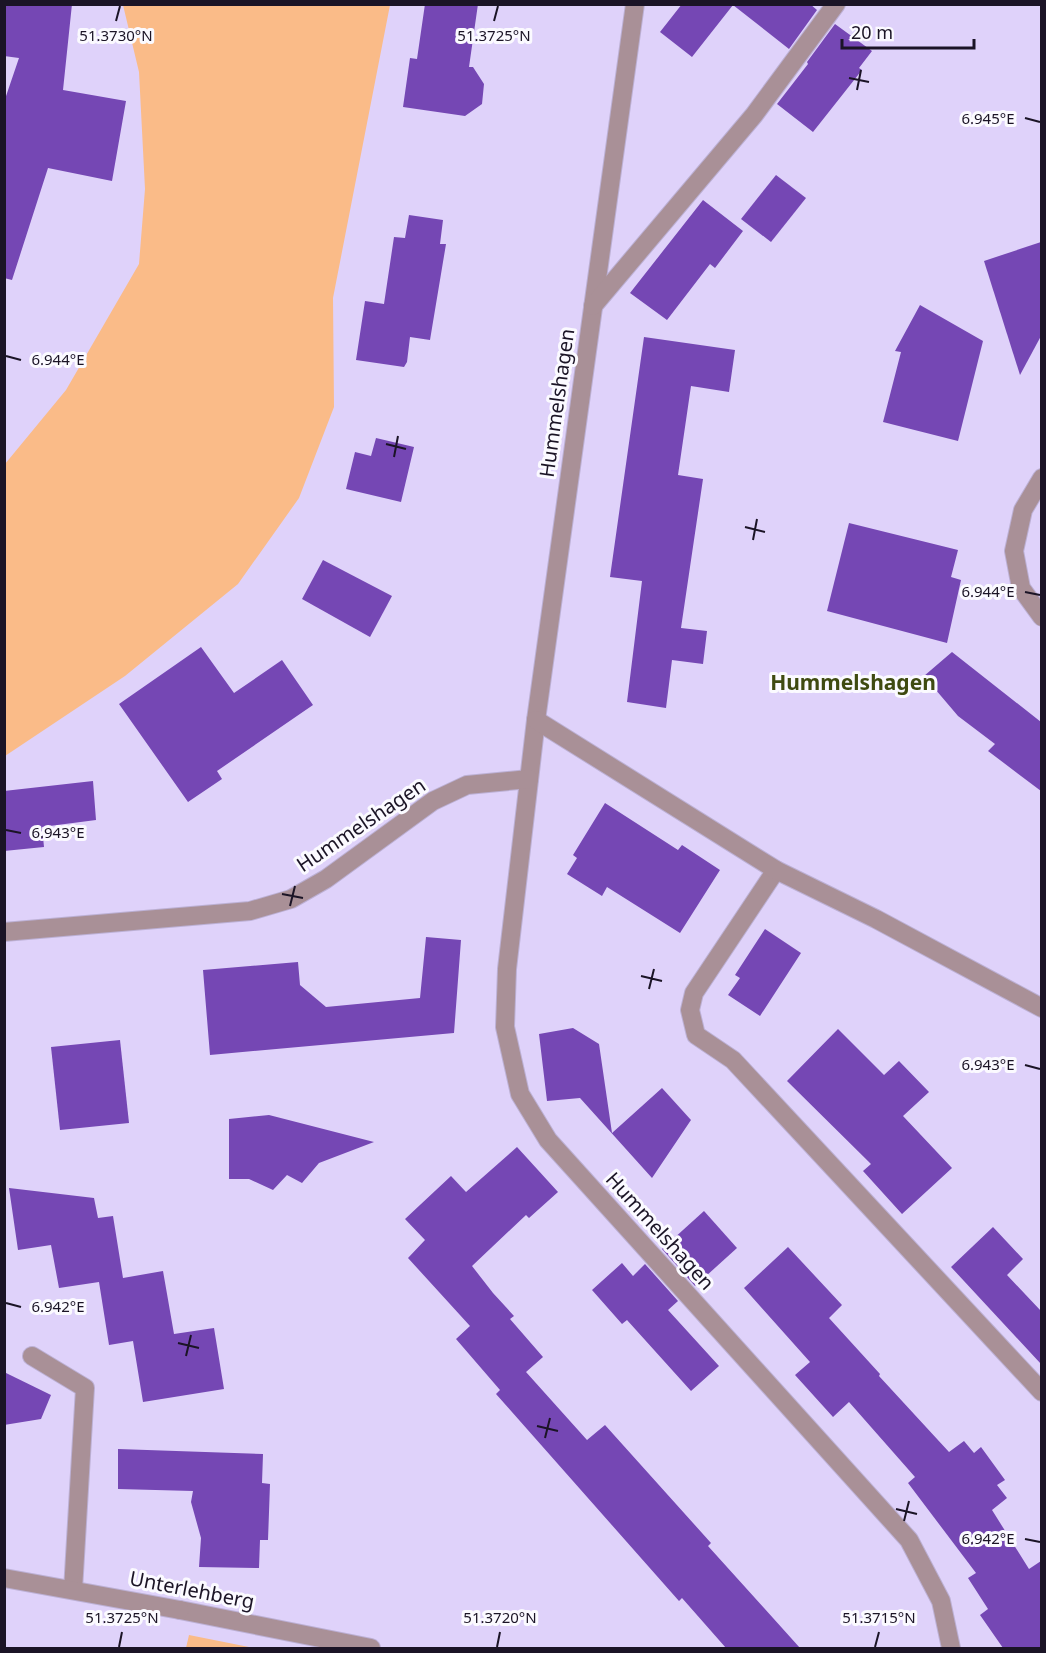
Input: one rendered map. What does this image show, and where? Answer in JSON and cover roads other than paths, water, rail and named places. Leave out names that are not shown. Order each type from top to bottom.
[{"type":"street","name":"Hummelshagen","points":[[635,4],[536,720],[507,969],[506,1028],[520,1094],[548,1140],[909,1540],[941,1600],[951,1648]]},
{"type":"street","name":"Hummelshagen","points":[[593,306],[754,115],[836,4]]},
{"type":"street","points":[[1041,478],[1023,510],[1014,551],[1021,588],[1041,617]]},
{"type":"street","points":[[536,720],[776,870],[876,919],[1041,1008]]},
{"type":"street","name":"Hummelshagen","points":[[4,932],[250,911],[291,899],[326,879],[433,801],[467,785],[529,779]]},
{"type":"street","points":[[776,870],[694,993],[690,1010],[696,1035],[733,1060],[1041,1392]]},
{"type":"street","points":[[32,1356],[85,1388],[73,1590]]},
{"type":"street","name":"Unterlehberg","points":[[4,1578],[371,1648]]},
{"type":"district","name":"Hummelshagen","points":[[853,683]]}]
